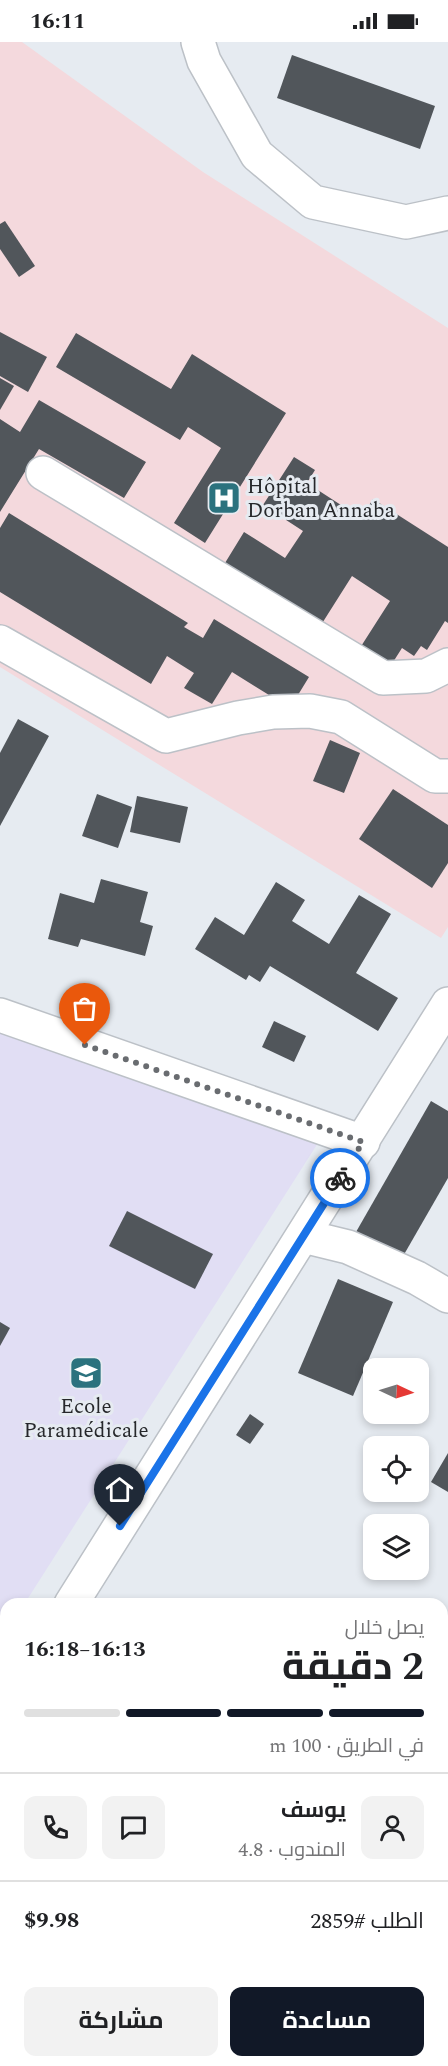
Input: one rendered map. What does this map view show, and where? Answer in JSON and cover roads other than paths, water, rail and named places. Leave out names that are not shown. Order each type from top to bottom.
[{"type":"street","points":[[198,42],[204,61],[257,155],[313,202],[406,222],[448,213]]},
{"type":"street","points":[[43,473],[383,678],[426,676],[448,665]]},
{"type":"street","points":[[0,642],[166,736],[238,718],[273,712],[310,711],[342,717],[435,776],[448,777]]},
{"type":"street","points":[[75,1598],[448,1004]]},
{"type":"street","points":[[0,1015],[363,1142]]},
{"type":"street","points":[[303,1236],[348,1247],[417,1278],[448,1296]]},
{"type":"place","name":"Hôpital Dorban Annaba","points":[[224,498]]},
{"type":"place","name":"Ecole Paramédicale","points":[[86,1373]]}]
